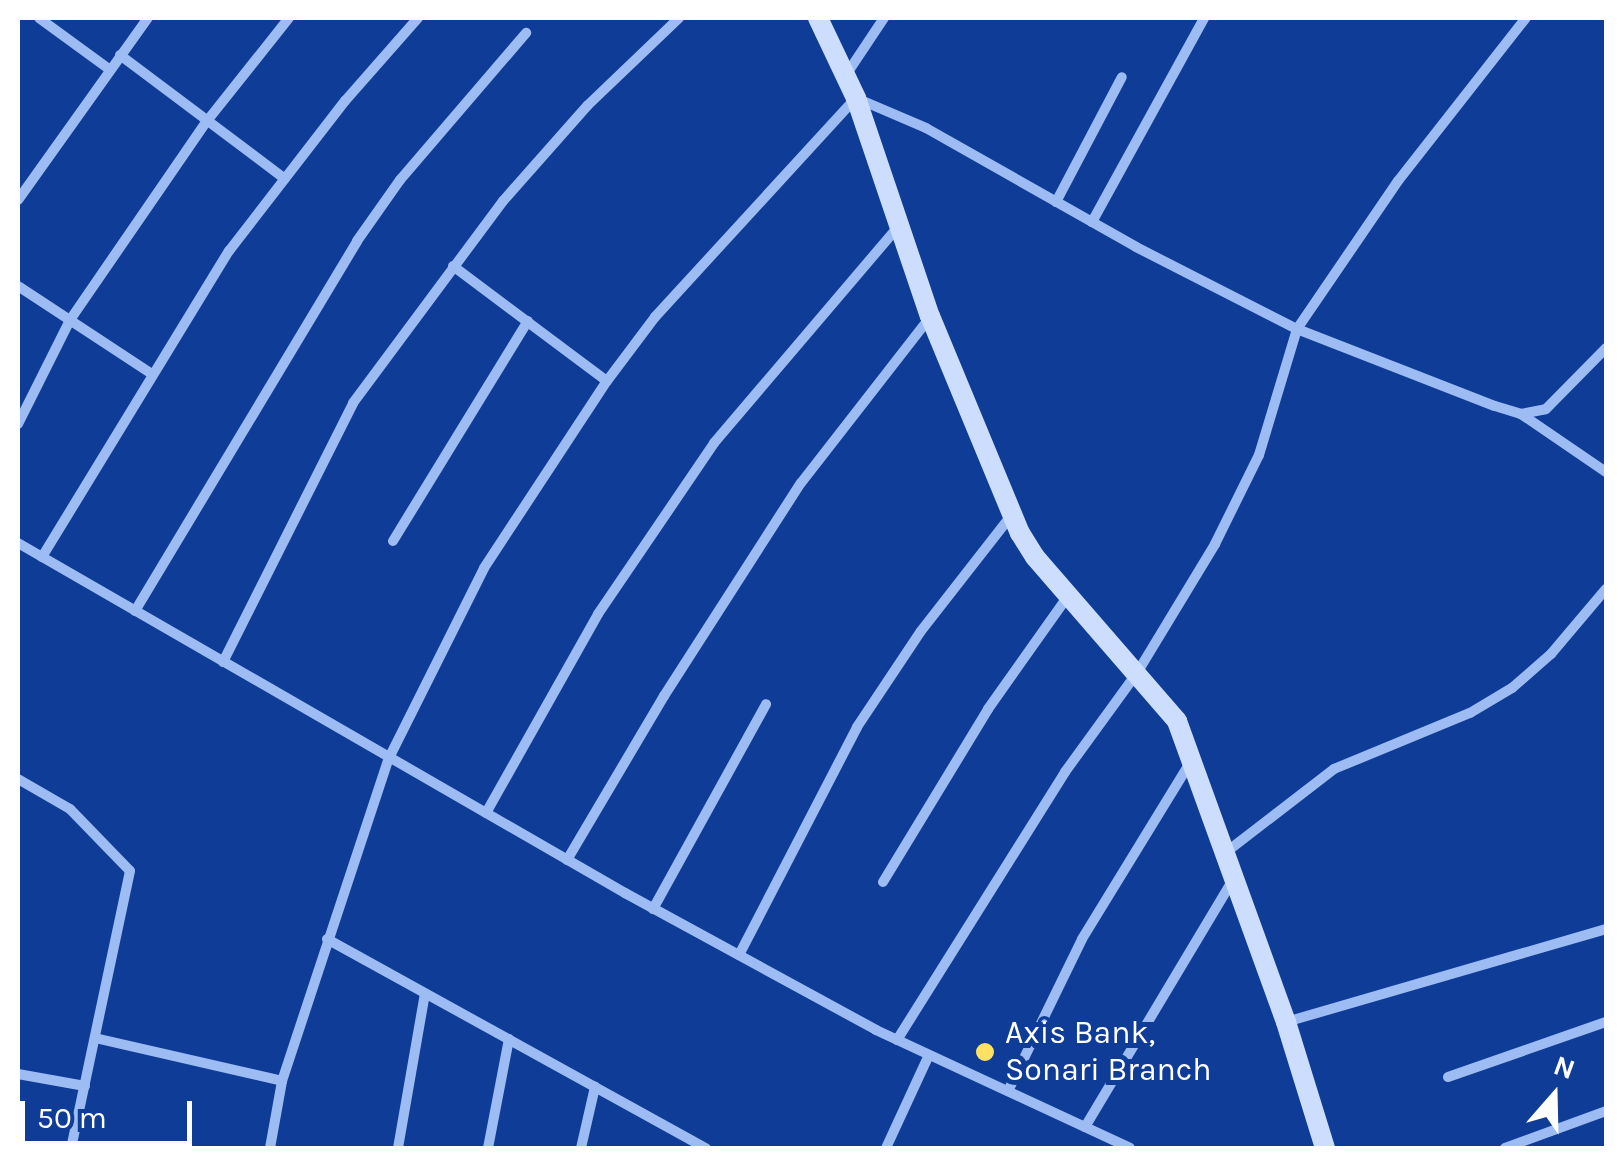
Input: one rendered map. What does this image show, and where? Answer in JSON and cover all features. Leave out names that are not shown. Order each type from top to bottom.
[{"type":"main road","points":[[818,18],[856,98],[930,316],[1012,516],[1034,557],[1177,721],[1286,1022],[1325,1148]]},
{"type":"street","points":[[40,18],[109,69]]},
{"type":"street","points":[[18,200],[148,18]]},
{"type":"street","points":[[18,424],[70,320],[207,121],[289,18]]},
{"type":"street","points":[[42,557],[230,251],[418,18]]},
{"type":"street","points":[[223,662],[354,403],[503,200],[588,104],[679,18]]},
{"type":"street","points":[[846,76],[884,18]]},
{"type":"street","points":[[1092,222],[1204,18]]},
{"type":"street","points":[[898,1040],[1065,772],[1137,672],[1215,544],[1259,455],[1297,329],[1398,181],[1526,18]]},
{"type":"street","points":[[135,611],[358,241],[400,180],[526,33]]},
{"type":"street","points":[[120,56],[285,179]]},
{"type":"street","points":[[1056,202],[1122,77]]},
{"type":"street","points":[[270,1148],[282,1081],[389,758],[484,568],[655,317],[856,98],[926,128],[1092,222],[1297,329],[1522,414],[1606,472]]},
{"type":"street","points":[[486,814],[598,614],[714,443],[899,226]]},
{"type":"street","points":[[453,266],[608,381]]},
{"type":"street","points":[[18,286],[152,374]]},
{"type":"street","points":[[567,860],[664,696],[801,483],[930,316]]},
{"type":"street","points":[[393,541],[528,322]]},
{"type":"street","points":[[1522,414],[1546,409],[1606,348]]},
{"type":"street","points":[[739,955],[857,727],[921,631],[1012,516]]},
{"type":"street","points":[[18,543],[654,909],[898,1040],[1130,1148]]},
{"type":"street","points":[[1225,854],[1334,769],[1470,714],[1512,688],[1551,654],[1606,590]]},
{"type":"street","points":[[883,882],[988,709],[1069,596]]},
{"type":"street","points":[[654,909],[766,704]]},
{"type":"street","points":[[1008,1092],[1082,939],[1191,760]]},
{"type":"street","points":[[18,778],[70,810],[130,872],[71,1148]]},
{"type":"street","points":[[1085,1128],[1234,879]]},
{"type":"street","points":[[1286,1022],[1606,928]]},
{"type":"street","points":[[327,939],[706,1148]]},
{"type":"street","points":[[398,1148],[424,992]]},
{"type":"street","points":[[1448,1077],[1606,1022]]},
{"type":"street","points":[[95,1038],[282,1081]]},
{"type":"street","points":[[488,1148],[508,1039]]},
{"type":"street","points":[[886,1148],[929,1055]]},
{"type":"street","points":[[18,1074],[85,1086]]},
{"type":"street","points":[[580,1148],[595,1087]]},
{"type":"street","points":[[1505,1148],[1606,1111]]},
{"type":"street","points":[[677,1148],[680,1134]]},
{"type":"place","name":"Axis Bank, Sonari Branch","points":[[985,1052]]}]
